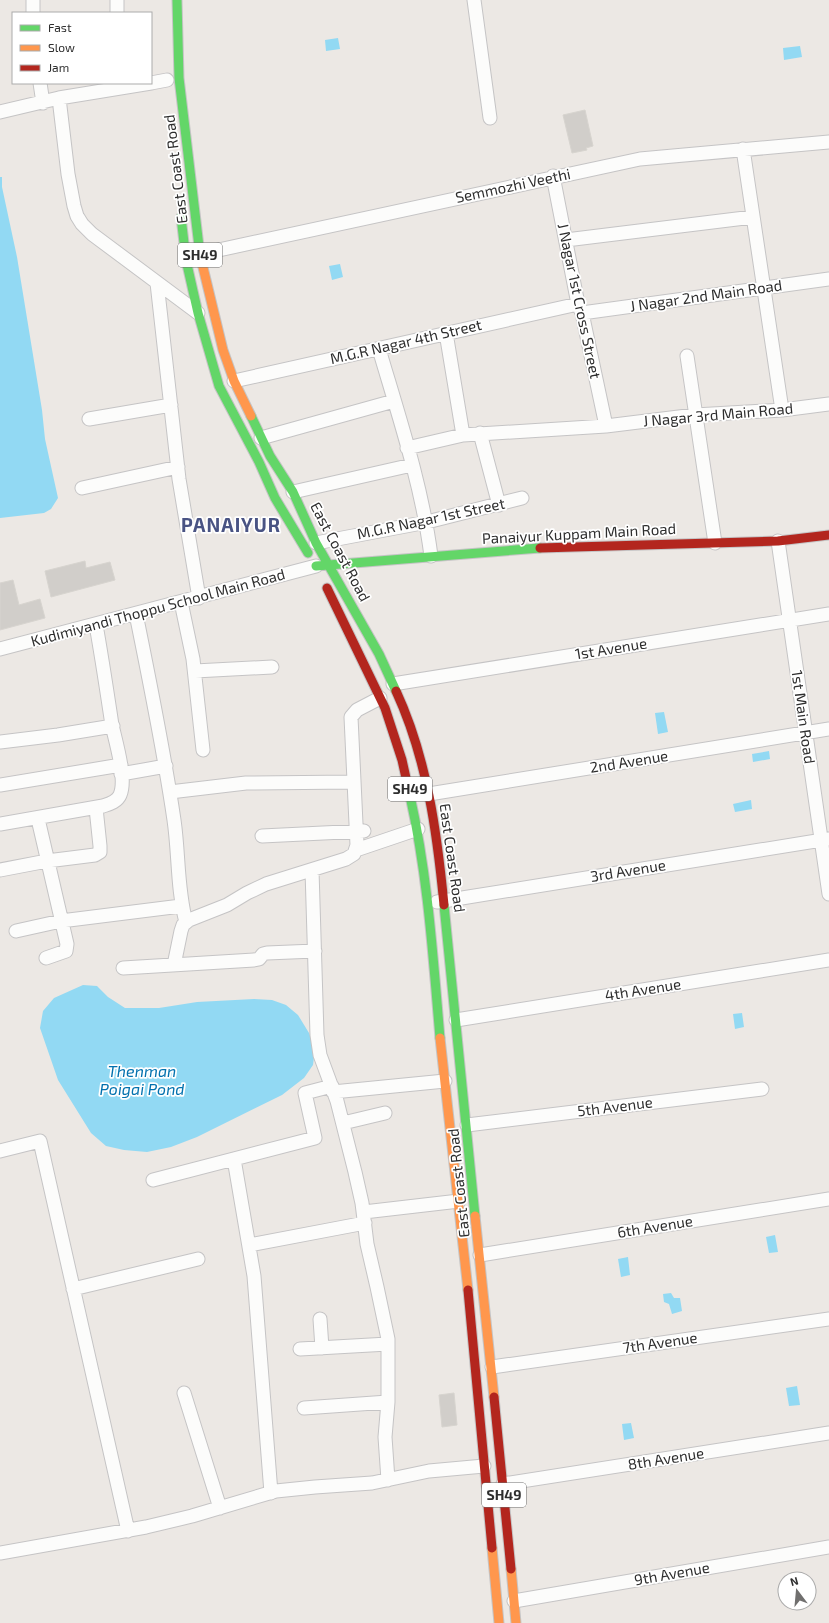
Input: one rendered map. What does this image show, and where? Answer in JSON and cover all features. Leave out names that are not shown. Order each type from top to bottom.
[{"type":"main road","name":"East Coast Road","points":[[177,0],[179,78],[200,254],[223,350],[234,381],[270,456],[293,492],[316,543],[330,564],[379,654],[393,684],[413,736],[429,794],[438,841],[492,1367],[516,1623]]},
{"type":"main road","name":"East Coast Road","points":[[180,205],[186,260],[198,313],[219,386],[259,462],[275,498],[320,573],[380,698],[402,760],[418,829],[428,903],[445,1081],[462,1227],[499,1623]]},
{"type":"main road","name":"Panaiyur Kuppam Main Road","points":[[320,573],[330,564],[552,547],[715,543],[829,536]]},
{"type":"main road","points":[[462,1227],[477,1226]]},
{"type":"street","points":[[33,0],[33,12]]},
{"type":"street","points":[[117,0],[118,12]]},
{"type":"street","points":[[474,0],[490,118]]},
{"type":"street","points":[[152,83],[167,80]]},
{"type":"street","points":[[40,84],[43,103]]},
{"type":"street","points":[[0,112],[118,86],[140,84]]},
{"type":"street","points":[[59,98],[68,174],[77,216],[82,224],[92,234],[198,313]]},
{"type":"street","name":"Semmozhi Veethi","points":[[200,254],[553,176],[640,159],[829,142]]},
{"type":"street","points":[[743,150],[782,410]]},
{"type":"street","name":"J Nagar 1st Cross Street","points":[[553,176],[606,426]]},
{"type":"street","points":[[566,240],[753,217]]},
{"type":"street","name":"J Nagar 2nd Main Road","points":[[580,309],[829,279]]},
{"type":"street","points":[[157,283],[178,467],[199,598]]},
{"type":"street","name":"M.G.R Nagar 4th Street","points":[[234,381],[446,334],[580,309]]},
{"type":"street","points":[[446,334],[463,434]]},
{"type":"street","points":[[379,349],[412,465],[426,522],[431,556]]},
{"type":"street","points":[[687,356],[715,543]]},
{"type":"street","points":[[261,438],[394,401]]},
{"type":"street","name":"J Nagar 3rd Main Road","points":[[407,448],[463,434],[606,426],[695,415],[782,410],[829,404]]},
{"type":"street","points":[[89,419],[171,405]]},
{"type":"street","points":[[480,433],[499,505]]},
{"type":"street","points":[[293,492],[412,465]]},
{"type":"street","points":[[82,488],[178,467]]},
{"type":"street","name":"M.G.R Nagar 1st Street","points":[[316,543],[426,522],[499,505],[522,498]]},
{"type":"street","name":"1st Main Road","points":[[778,540],[806,733],[825,839],[829,894]]},
{"type":"street","name":"Kudimiyandi Thoppu School Main Road","points":[[0,649],[181,602],[320,573]]},
{"type":"street","points":[[181,602],[189,634],[195,671],[203,750]]},
{"type":"street","points":[[136,614],[166,766],[175,822],[181,906],[186,922]]},
{"type":"street","name":"1st Avenue","points":[[393,684],[829,614]]},
{"type":"street","points":[[0,824],[38,819],[96,808],[115,802],[120,796],[122,787],[121,770],[96,625]]},
{"type":"street","points":[[195,671],[272,667]]},
{"type":"street","points":[[174,965],[181,931],[186,922],[227,905],[244,894],[266,884],[346,859],[354,854],[360,831],[354,782],[350,717],[357,710],[380,698]]},
{"type":"street","points":[[0,742],[58,736],[113,726]]},
{"type":"street","name":"2nd Avenue","points":[[429,794],[829,729]]},
{"type":"street","points":[[0,785],[166,766]]},
{"type":"street","points":[[170,792],[246,783],[354,782]]},
{"type":"street","points":[[0,870],[47,861],[90,856],[100,852],[96,808]]},
{"type":"street","points":[[38,819],[67,944],[66,951],[46,958]]},
{"type":"street","points":[[356,850],[418,829]]},
{"type":"street","points":[[262,836],[360,831]]},
{"type":"street","name":"3rd Avenue","points":[[428,903],[825,839]]},
{"type":"street","points":[[312,870],[317,1035],[321,1059],[343,1123],[364,1217],[367,1244],[378,1287],[388,1344],[388,1402],[385,1437],[388,1480]]},
{"type":"street","points":[[16,931],[61,921],[181,906]]},
{"type":"street","points":[[123,968],[254,960],[260,959],[263,954],[267,953],[314,951]]},
{"type":"street","name":"4th Avenue","points":[[456,1020],[829,960]]},
{"type":"street","points":[[153,1180],[315,1138],[305,1093],[332,1089],[445,1081]]},
{"type":"street","name":"5th Avenue","points":[[467,1125],[762,1089]]},
{"type":"street","points":[[343,1123],[385,1113]]},
{"type":"street","points":[[1,1148],[40,1141],[128,1531]]},
{"type":"street","points":[[234,1159],[254,1276],[271,1493]]},
{"type":"street","name":"6th Avenue","points":[[480,1255],[829,1199]]},
{"type":"street","points":[[249,1245],[364,1217],[459,1201]]},
{"type":"street","points":[[73,1289],[198,1259]]},
{"type":"street","points":[[320,1319],[322,1348]]},
{"type":"street","name":"7th Avenue","points":[[492,1367],[829,1319]]},
{"type":"street","points":[[300,1350],[388,1344]]},
{"type":"street","points":[[184,1393],[220,1508]]},
{"type":"street","points":[[304,1408],[388,1402]]},
{"type":"street","name":"8th Avenue","points":[[503,1484],[829,1433]]},
{"type":"street","points":[[0,1553],[128,1531],[177,1520],[271,1493],[297,1488],[364,1483],[388,1480],[428,1471],[484,1466]]},
{"type":"street","name":"9th Avenue","points":[[514,1601],[829,1547]]},
{"type":"water","points":[[338,38],[340,49],[326,51],[325,40]]},
{"type":"water","points":[[800,46],[802,57],[784,60],[783,48]]},
{"type":"water","points":[[0,177],[2,177],[2,187],[17,257],[42,410],[45,439],[58,498],[51,509],[44,513],[0,518]]},
{"type":"water","points":[[340,264],[343,277],[332,280],[329,266]]},
{"type":"water","points":[[664,712],[668,732],[658,734],[655,713]]},
{"type":"water","points":[[769,751],[770,759],[753,762],[752,754]]},
{"type":"water","points":[[751,800],[752,809],[735,812],[733,804]]},
{"type":"water","name":"Thenman Poigai Pond","points":[[83,985],[97,986],[108,997],[125,1008],[159,1008],[197,1002],[254,999],[272,1000],[286,1005],[298,1015],[309,1033],[315,1049],[313,1065],[304,1078],[282,1095],[197,1137],[171,1147],[147,1152],[124,1150],[106,1146],[91,1133],[58,1080],[40,1028],[43,1011],[54,998]]},
{"type":"water","points":[[742,1013],[744,1027],[735,1029],[733,1014]]},
{"type":"water","points":[[775,1235],[778,1252],[769,1253],[766,1237]]},
{"type":"water","points":[[628,1257],[630,1275],[621,1277],[618,1259]]},
{"type":"water","points":[[671,1293],[674,1298],[680,1298],[682,1311],[672,1314],[669,1304],[664,1302],[663,1294]]},
{"type":"water","points":[[797,1386],[800,1405],[789,1406],[786,1388]]},
{"type":"water","points":[[631,1423],[634,1438],[624,1440],[622,1424]]},
{"type":"building","points":[[585,110],[593,146],[586,148],[587,150],[572,153],[563,115]]},
{"type":"building","points":[[85,561],[86,568],[110,562],[115,580],[51,597],[45,571]]},
{"type":"building","points":[[13,580],[19,605],[40,599],[45,618],[0,630],[0,583]]},
{"type":"building","points":[[454,1393],[457,1425],[442,1427],[439,1395]]},
{"type":"traffic: fast","points":[[177,0],[179,78],[200,255]]},
{"type":"traffic: fast","points":[[181,217],[186,260],[198,313],[219,386],[259,462],[275,498],[308,553]]},
{"type":"traffic: fast","points":[[251,416],[270,456],[293,492],[316,543],[379,654],[396,691]]},
{"type":"traffic: fast","points":[[316,566],[540,548]]},
{"type":"traffic: fast","points":[[410,796],[426,886],[440,1038]]},
{"type":"traffic: fast","points":[[444,905],[475,1216]]},
{"type":"traffic: slow","points":[[200,255],[223,350],[234,381],[251,416]]},
{"type":"traffic: slow","points":[[440,1038],[468,1290]]},
{"type":"traffic: slow","points":[[475,1216],[494,1397]]},
{"type":"traffic: slow","points":[[492,1548],[499,1623]]},
{"type":"traffic: slow","points":[[511,1569],[516,1623]]},
{"type":"traffic: jam","points":[[540,548],[778,541],[829,535]]},
{"type":"traffic: jam","points":[[327,588],[385,708],[402,760],[410,796]]},
{"type":"traffic: jam","points":[[396,691],[407,716],[423,769],[434,823],[444,905]]},
{"type":"traffic: jam","points":[[468,1290],[492,1548]]},
{"type":"traffic: jam","points":[[494,1397],[511,1569]]},
{"type":"district","name":"PANAIYUR","points":[[231,525]]}]
